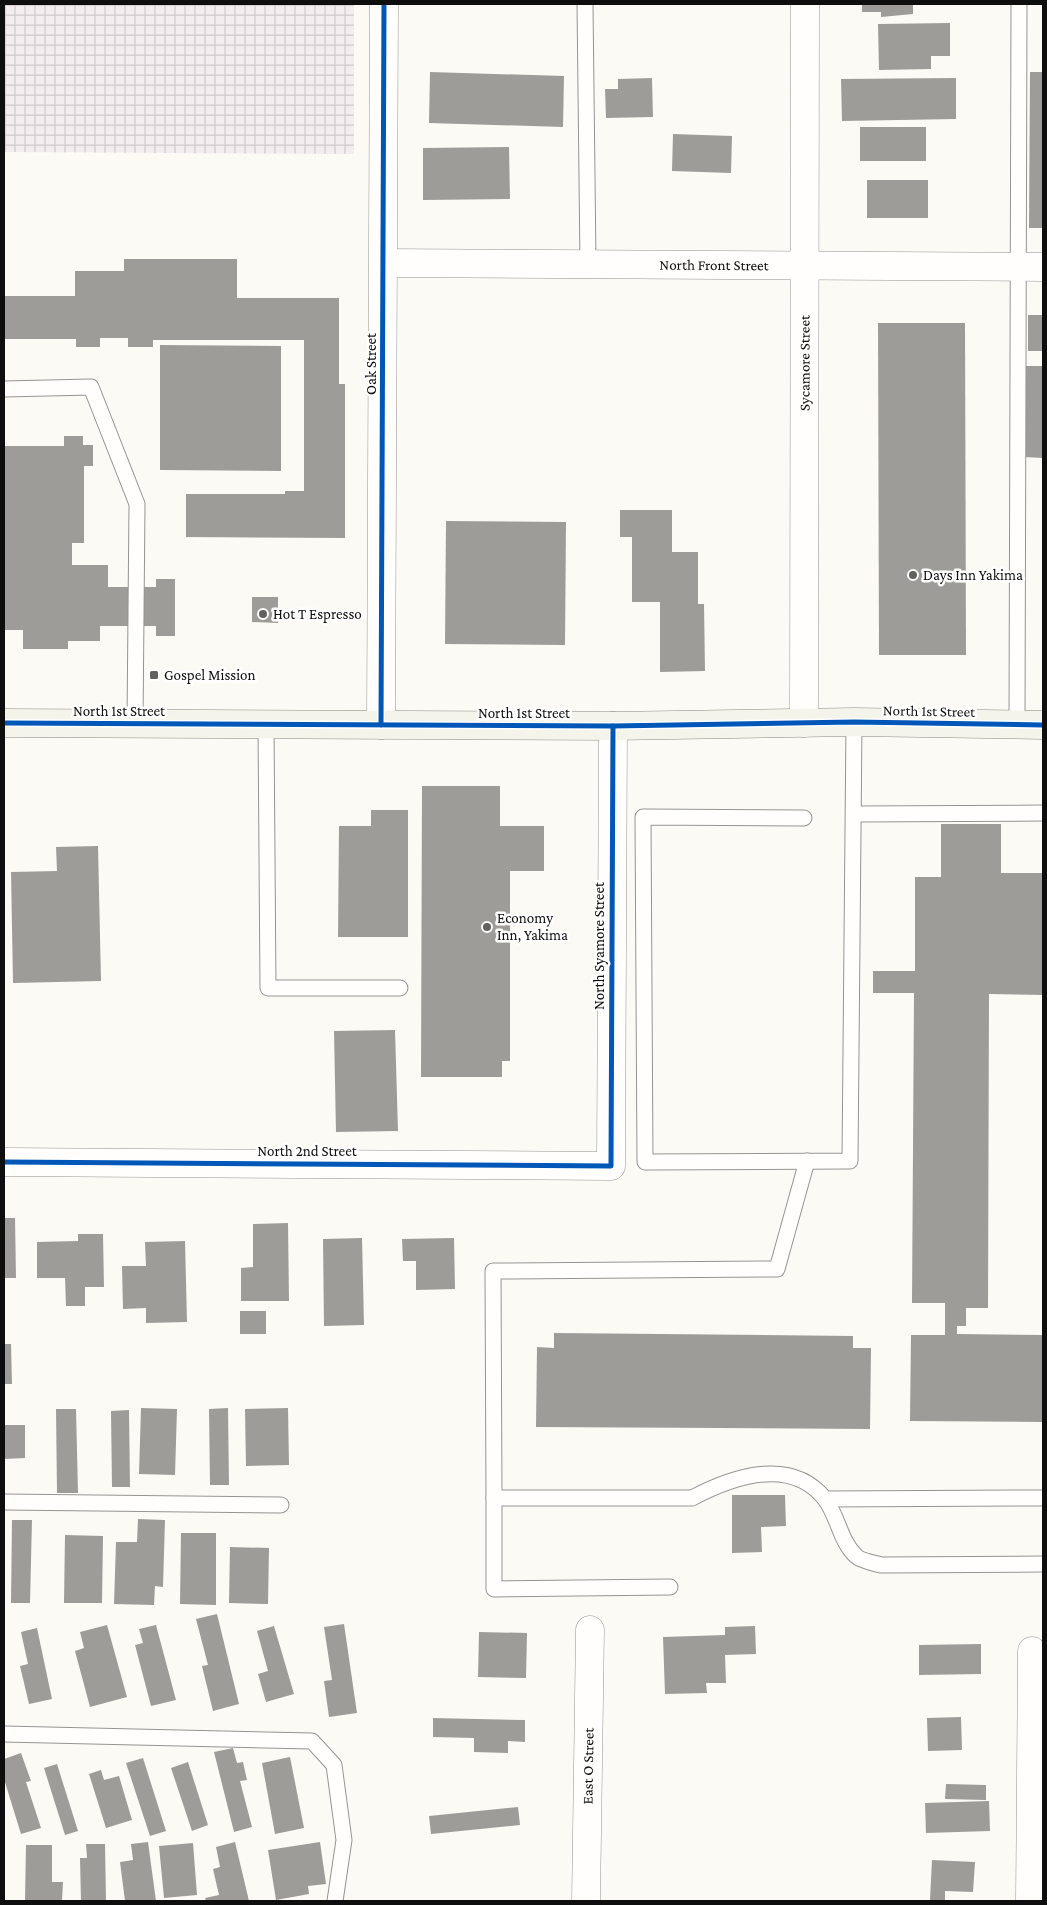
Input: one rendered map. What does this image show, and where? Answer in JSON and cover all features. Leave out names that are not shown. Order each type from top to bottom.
[{"type":"main road","name":"North 1st Street","points":[[4,722],[613,726],[854,722],[1043,725]]},
{"type":"street","name":"Oak Street","points":[[381,725],[384,4]]},
{"type":"street","name":"Sycamore Street","points":[[804,723],[805,4]]},
{"type":"street","name":"North Front Street","points":[[384,263],[1043,267]]},
{"type":"street","name":"North Syamore Street","points":[[611,1166],[613,726]]},
{"type":"street","name":"North 2nd Street","points":[[4,1162],[611,1166]]},
{"type":"street","name":"East O Street","points":[[586,1901],[590,1630]]},
{"type":"street","points":[[1030,1901],[1032,1651]]},
{"type":"lane","points":[[585,4],[588,264]]},
{"type":"lane","points":[[1016,725],[1016,267],[1019,4]]},
{"type":"lane","points":[[4,389],[91,388],[137,504],[135,724]]},
{"type":"lane","points":[[804,818],[643,817],[645,1162],[850,1161],[854,722]]},
{"type":"lane","points":[[266,724],[268,988],[400,988]]},
{"type":"lane","points":[[854,814],[1043,813]]},
{"type":"lane","points":[[670,1587],[494,1589],[493,1271],[777,1268],[808,1161]]},
{"type":"lane","points":[[494,1498],[692,1498],[718,1484],[741,1478],[773,1474],[797,1476],[825,1499],[842,1534],[857,1557],[881,1565],[1043,1564]]},
{"type":"lane","points":[[825,1499],[1043,1498]]},
{"type":"lane","points":[[4,1502],[281,1505]]},
{"type":"lane","points":[[4,1734],[312,1741],[334,1765],[344,1840],[335,1901]]},
{"type":"shaded area","points":[[4,4],[354,4],[354,154],[4,152]]},
{"type":"building","points":[[862,4],[913,4],[913,14],[881,17],[881,12],[862,12]]},
{"type":"building","points":[[950,23],[950,56],[931,56],[931,69],[879,70],[878,24]]},
{"type":"building","points":[[430,72],[564,76],[563,127],[429,123]]},
{"type":"building","points":[[1030,72],[1043,72],[1043,228],[1029,228]]},
{"type":"building","points":[[652,78],[653,117],[606,118],[605,89],[618,89],[618,79]]},
{"type":"building","points":[[956,78],[956,119],[842,121],[841,79]]},
{"type":"building","points":[[860,127],[926,127],[926,161],[860,161]]},
{"type":"building","points":[[673,134],[732,136],[731,173],[672,171]]},
{"type":"building","points":[[509,147],[510,199],[423,200],[423,148]]},
{"type":"building","points":[[867,180],[928,180],[928,218],[867,218]]},
{"type":"building","points":[[124,259],[237,259],[237,298],[339,298],[339,384],[345,384],[345,538],[186,537],[186,494],[285,494],[285,491],[304,491],[304,340],[153,340],[153,347],[128,347],[128,338],[100,338],[100,347],[76,347],[76,339],[4,339],[4,296],[75,296],[75,271],[124,271]]},
{"type":"building","points":[[1028,315],[1043,315],[1043,351],[1028,351]]},
{"type":"building","points":[[878,323],[965,323],[966,655],[879,655]]},
{"type":"building","points":[[160,345],[281,346],[281,471],[160,470]]},
{"type":"building","points":[[1025,366],[1043,366],[1043,458],[1024,457]]},
{"type":"building","points":[[64,436],[83,436],[83,445],[93,445],[93,466],[84,466],[84,543],[72,543],[72,565],[108,565],[108,587],[156,587],[156,579],[175,579],[175,636],[156,636],[156,626],[100,626],[100,641],[68,641],[68,649],[23,649],[23,630],[4,630],[4,446],[64,446]]},
{"type":"building","points":[[620,510],[672,510],[672,552],[698,552],[698,604],[704,604],[705,671],[660,672],[660,602],[632,602],[632,537],[620,537]]},
{"type":"building","points":[[446,521],[566,522],[565,645],[445,644]]},
{"type":"building","points":[[252,597],[278,597],[278,623],[252,622]]},
{"type":"building","points":[[422,786],[500,786],[500,826],[544,826],[544,871],[510,871],[510,1061],[502,1061],[502,1077],[421,1077]]},
{"type":"building","points":[[371,810],[408,810],[408,937],[338,937],[339,826],[371,826]]},
{"type":"building","points":[[941,824],[1001,824],[1001,873],[1043,873],[1043,995],[989,994],[988,1308],[966,1308],[966,1326],[957,1326],[957,1334],[1043,1335],[1043,1422],[910,1421],[911,1335],[945,1335],[945,1303],[912,1303],[914,993],[873,993],[873,971],[915,971],[915,877],[941,877]]},
{"type":"building","points":[[98,846],[101,981],[13,983],[11,872],[57,871],[56,847]]},
{"type":"building","points":[[395,1030],[398,1131],[336,1132],[334,1031]]},
{"type":"building","points":[[4,1218],[15,1218],[16,1278],[4,1278]]},
{"type":"building","points":[[288,1223],[289,1301],[241,1301],[241,1268],[253,1267],[253,1224]]},
{"type":"building","points":[[78,1234],[103,1234],[104,1287],[85,1287],[85,1306],[66,1306],[65,1278],[37,1278],[37,1242],[78,1241]]},
{"type":"building","points":[[362,1238],[364,1325],[324,1326],[323,1239]]},
{"type":"building","points":[[454,1238],[455,1289],[416,1290],[416,1261],[403,1261],[402,1239]]},
{"type":"building","points":[[185,1241],[187,1322],[146,1323],[146,1308],[123,1309],[122,1266],[146,1266],[145,1242]]},
{"type":"building","points":[[240,1311],[266,1311],[266,1334],[240,1334]]},
{"type":"building","points":[[554,1333],[853,1336],[853,1348],[871,1348],[870,1429],[536,1427],[537,1347],[554,1348]]},
{"type":"building","points":[[4,1344],[11,1344],[12,1384],[4,1384]]},
{"type":"building","points":[[141,1408],[177,1409],[175,1475],[139,1474]]},
{"type":"building","points":[[228,1408],[229,1485],[210,1485],[209,1409]]},
{"type":"building","points":[[288,1408],[289,1465],[246,1466],[245,1409]]},
{"type":"building","points":[[56,1409],[76,1409],[78,1493],[57,1493]]},
{"type":"building","points":[[129,1410],[130,1487],[112,1487],[111,1411]]},
{"type":"building","points":[[4,1425],[25,1425],[25,1458],[4,1459]]},
{"type":"building","points":[[732,1495],[785,1495],[786,1526],[761,1527],[762,1552],[732,1553]]},
{"type":"building","points":[[138,1519],[165,1520],[163,1587],[155,1586],[154,1605],[114,1604],[116,1542],[137,1542]]},
{"type":"building","points":[[12,1520],[32,1520],[30,1603],[11,1603]]},
{"type":"building","points":[[181,1533],[216,1533],[216,1605],[180,1604]]},
{"type":"building","points":[[65,1535],[103,1536],[102,1603],[64,1603]]},
{"type":"building","points":[[230,1547],[269,1548],[268,1604],[229,1603]]},
{"type":"building","points":[[217,1614],[239,1704],[213,1711],[202,1666],[208,1665],[196,1619]]},
{"type":"building","points":[[344,1624],[357,1713],[329,1717],[324,1681],[332,1680],[324,1627]]},
{"type":"building","points":[[107,1625],[127,1697],[90,1707],[75,1651],[84,1648],[80,1632]]},
{"type":"building","points":[[156,1625],[176,1700],[151,1706],[135,1645],[143,1643],[139,1629]]},
{"type":"building","points":[[274,1626],[294,1694],[266,1702],[258,1674],[268,1671],[257,1631]]},
{"type":"building","points":[[755,1626],[756,1654],[725,1655],[726,1683],[706,1683],[707,1693],[665,1694],[663,1637],[725,1635],[725,1627]]},
{"type":"building","points":[[37,1628],[52,1699],[29,1704],[20,1666],[28,1664],[21,1632]]},
{"type":"building","points":[[479,1632],[527,1633],[526,1678],[478,1677]]},
{"type":"building","points":[[981,1644],[981,1674],[919,1675],[919,1645]]},
{"type":"building","points":[[961,1717],[962,1750],[928,1751],[927,1718]]},
{"type":"building","points":[[433,1718],[525,1720],[525,1742],[508,1741],[508,1753],[474,1752],[474,1738],[433,1737]]},
{"type":"building","points":[[233,1748],[237,1763],[243,1762],[247,1780],[240,1781],[252,1827],[234,1832],[214,1752]]},
{"type":"building","points":[[21,1753],[31,1781],[26,1782],[41,1828],[21,1834],[4,1779],[4,1759]]},
{"type":"building","points":[[290,1757],[304,1828],[275,1834],[262,1763]]},
{"type":"building","points":[[143,1758],[166,1831],[150,1836],[126,1763]]},
{"type":"building","points":[[188,1762],[208,1825],[192,1831],[171,1768]]},
{"type":"building","points":[[57,1764],[78,1831],[65,1835],[44,1768]]},
{"type":"building","points":[[101,1770],[104,1780],[119,1776],[132,1820],[106,1828],[89,1774]]},
{"type":"building","points":[[946,1784],[986,1785],[986,1800],[945,1799]]},
{"type":"building","points":[[989,1801],[990,1831],[926,1833],[925,1803]]},
{"type":"building","points":[[518,1807],[520,1825],[431,1834],[429,1816]]},
{"type":"building","points":[[148,1842],[156,1901],[125,1901],[120,1862],[133,1860],[131,1844]]},
{"type":"building","points":[[235,1842],[249,1901],[206,1901],[205,1898],[219,1895],[213,1869],[220,1867],[216,1847]]},
{"type":"building","points":[[320,1842],[326,1884],[308,1886],[309,1894],[276,1900],[268,1850]]},
{"type":"building","points":[[193,1843],[197,1895],[164,1898],[159,1846]]},
{"type":"building","points":[[86,1844],[105,1844],[106,1901],[81,1901],[80,1858],[87,1858]]},
{"type":"building","points":[[26,1845],[52,1845],[52,1882],[63,1882],[62,1901],[25,1901]]},
{"type":"building","points":[[932,1860],[975,1862],[973,1892],[945,1891],[945,1901],[930,1900]]},
{"type":"cycle path","points":[[381,725],[384,4]]},
{"type":"cycle path","points":[[4,723],[613,726],[854,722],[1043,725]]},
{"type":"cycle path","points":[[4,1162],[611,1166],[613,726]]},
{"type":"place","name":"Days Inn Yakima","points":[[913,575]]},
{"type":"place","name":"Hot T Espresso","points":[[263,614]]},
{"type":"place","name":"Gospel Mission","points":[[154,675]]},
{"type":"place","name":"Economy Inn, Yakima","points":[[487,927]]}]
